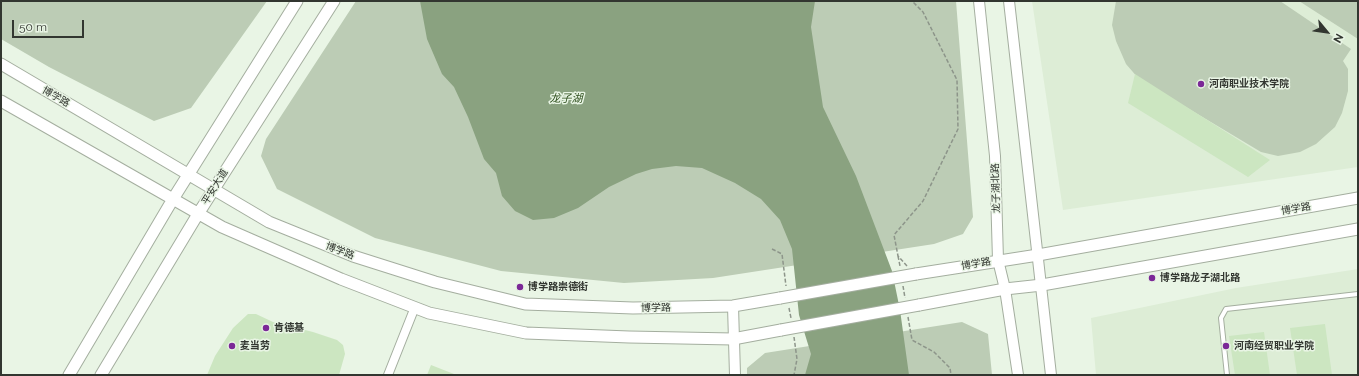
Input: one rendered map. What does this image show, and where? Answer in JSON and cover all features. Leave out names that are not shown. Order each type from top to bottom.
[{"type":"main road","points":[[69,375],[173,199],[297,1]]},
{"type":"main road","name":"平安大道","points":[[101,375],[198,214],[334,1]]},
{"type":"main road","name":"博学路","points":[[1,64],[269,222],[352,256],[435,282],[525,304],[633,308],[732,306],[783,295],[998,260],[1038,255],[1358,198]]},
{"type":"main road","points":[[1,101],[198,214],[341,279],[429,313],[526,333],[629,337],[733,338],[1005,289],[1042,285],[1358,229]]},
{"type":"street","name":"龙子湖北路","points":[[979,1],[995,156],[998,260],[1005,289],[1018,375]]},
{"type":"street","points":[[1009,1],[1051,375]]},
{"type":"street","points":[[732,306],[735,375]]},
{"type":"street","points":[[388,375],[415,307]]},
{"type":"lane","points":[[1227,375],[1221,318],[1226,308],[1358,294]]},
{"type":"path","points":[[901,271],[894,235],[923,201],[958,129],[957,80],[924,12],[913,2]]},
{"type":"path","points":[[772,249],[782,254],[783,295]]},
{"type":"path","points":[[898,256],[916,274]]},
{"type":"path","points":[[903,287],[906,302]]},
{"type":"path","points":[[789,306],[791,321]]},
{"type":"path","points":[[908,317],[912,340],[934,352],[950,368],[951,375]]},
{"type":"path","points":[[793,336],[797,359],[794,375]]},
{"type":"shaded area","points":[[1,1],[267,1],[191,108],[154,121],[49,67],[1,39]]},
{"type":"shaded area","points":[[356,1],[956,1],[973,217],[963,234],[934,244],[713,278],[624,283],[501,271],[375,238],[277,189],[261,156],[266,139]]},
{"type":"shaded area","name":"河南职业技术学院","points":[[1032,1],[1358,1],[1358,167],[1063,210]]},
{"type":"shaded area","points":[[1116,1],[1280,1],[1351,49],[1343,61],[1348,69],[1348,91],[1342,113],[1335,127],[1316,144],[1300,152],[1278,156],[1261,152],[1139,79],[1126,64],[1116,41],[1112,25]]},
{"type":"shaded area","points":[[1299,1],[1358,1],[1358,39]]},
{"type":"shaded area","name":"河南经贸职业学院","points":[[1358,269],[1358,375],[1096,375],[1091,318],[1236,288]]},
{"type":"shaded area","points":[[962,322],[988,334],[992,375],[747,375],[747,368],[765,353]]},
{"type":"water","name":"龙子湖","points":[[420,1],[815,1],[811,27],[823,107],[856,176],[892,271],[900,310],[909,375],[805,375],[811,354],[799,315],[792,249],[780,220],[761,199],[735,183],[702,168],[676,166],[652,169],[636,174],[609,187],[578,208],[554,218],[533,220],[515,211],[502,196],[496,173],[484,159],[468,117],[454,87],[442,74],[427,39]]},
{"type":"building","points":[[1135,74],[1270,160],[1248,177],[1128,103]]},
{"type":"building","points":[[248,314],[256,314],[273,322],[313,332],[337,340],[343,345],[345,354],[339,375],[207,375],[215,356],[233,328]]},
{"type":"building","points":[[1325,324],[1332,375],[1297,375],[1290,328]]},
{"type":"building","points":[[1264,332],[1270,375],[1235,375],[1229,336]]},
{"type":"building","points":[[431,365],[454,374],[454,375],[427,375]]},
{"type":"place","name":"河南职业技术学院","points":[[1201,84]]},
{"type":"place","name":"博学路龙子湖北路","points":[[1152,278]]},
{"type":"place","name":"博学路崇德街","points":[[520,287]]},
{"type":"place","name":"肯德基","points":[[266,328]]},
{"type":"place","name":"麦当劳","points":[[232,346]]},
{"type":"place","name":"河南经贸职业学院","points":[[1226,346]]}]
